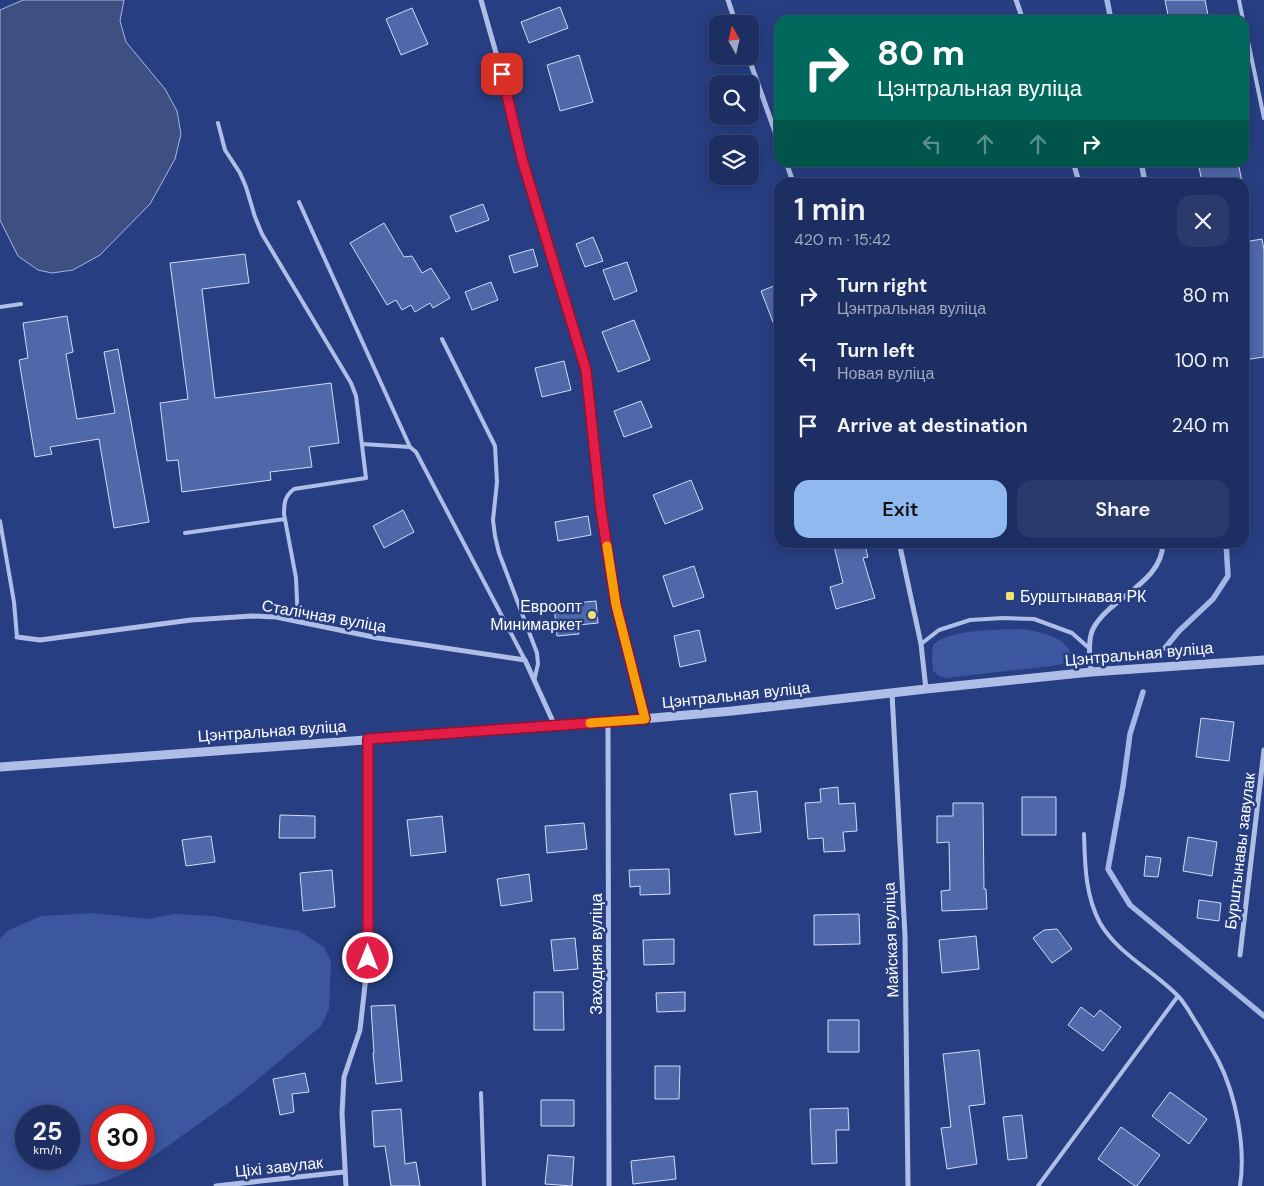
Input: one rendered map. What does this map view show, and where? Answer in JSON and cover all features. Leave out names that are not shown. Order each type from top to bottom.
[{"type":"street","points":[[481,0],[502,74],[522,159],[586,370],[601,510],[616,605],[645,719]]},
{"type":"street","points":[[728,0],[733,15]]},
{"type":"street","points":[[1016,0],[1021,15]]},
{"type":"street","points":[[751,65],[774,129]]},
{"type":"street","points":[[900,548],[921,644],[926,689]]},
{"type":"street","points":[[1091,672],[1089,648],[1093,628],[1111,606],[1150,574],[1160,558],[1162,548]]},
{"type":"street","name":"Сталічная вуліца","points":[[17,637],[40,640],[229,617],[276,617],[378,638],[525,660]]},
{"type":"street","points":[[525,660],[555,726]]},
{"type":"street","name":"Цэнтральная вуліца","points":[[0,767],[645,719],[1091,672],[1264,660]]},
{"type":"street","name":"Майская вуліца","points":[[892,693],[905,936],[908,1186]]},
{"type":"street","name":"Заходняя вуліца","points":[[608,722],[609,1186]]},
{"type":"street","points":[[346,1186],[342,1113],[344,1077],[360,1030],[368,958],[368,739]]},
{"type":"street","name":"Бурштынавы завулак","points":[[1240,955],[1264,750]]},
{"type":"street","name":"Ціхі завулак","points":[[216,1186],[344,1172]]},
{"type":"lane","points":[[1239,0],[1243,15]]},
{"type":"lane","points":[[1249,45],[1264,118]]},
{"type":"lane","points":[[218,123],[225,150],[243,180],[262,234],[351,383],[356,396],[366,478],[294,489],[286,496],[284,504],[285,519],[296,578],[298,622]]},
{"type":"lane","points":[[299,202],[410,447],[416,452],[430,476],[525,660]]},
{"type":"lane","points":[[0,306],[21,304]]},
{"type":"lane","points":[[442,339],[495,446],[497,482],[493,520],[494,536],[537,653],[538,664],[534,681]]},
{"type":"lane","points":[[362,444],[410,447]]},
{"type":"lane","points":[[185,533],[285,519]]},
{"type":"lane","points":[[0,521],[14,602],[17,637]]},
{"type":"lane","points":[[921,644],[939,630],[970,620],[1003,618],[1034,619],[1072,633],[1089,648]]},
{"type":"lane","points":[[1084,834],[1090,900],[1101,924],[1118,945],[1178,996],[1218,1061],[1229,1085],[1242,1152],[1240,1186]]},
{"type":"lane","points":[[1038,1186],[1178,996]]},
{"type":"lane","points":[[481,1093],[484,1186]]},
{"type":"shaded area","points":[[23,0],[124,0],[120,21],[126,42],[165,89],[177,111],[181,134],[175,159],[150,204],[100,255],[73,270],[52,273],[38,270],[18,256],[0,220],[0,10]]},
{"type":"shaded area","points":[[1021,629],[1055,637],[1066,645],[1070,658],[1065,663],[1052,666],[946,678],[939,676],[933,671],[933,645],[941,640],[975,631]]},
{"type":"shaded area","points":[[94,913],[148,919],[174,914],[213,916],[299,931],[324,947],[331,961],[329,1009],[321,1026],[239,1095],[155,1155],[155,1105],[90,1105],[90,1170],[132,1170],[97,1184],[74,1186],[0,1186],[0,938],[7,931],[41,916]]},
{"type":"building","points":[[1165,0],[1205,0],[1208,15],[1168,15]]},
{"type":"building","points":[[560,7],[568,28],[529,43],[521,22]]},
{"type":"building","points":[[412,8],[428,44],[401,55],[386,19]]},
{"type":"building","points":[[579,55],[593,102],[560,111],[547,65]]},
{"type":"building","points":[[1199,167],[1239,167],[1241,178],[1201,178]]},
{"type":"building","points":[[483,204],[489,220],[456,232],[450,216]]},
{"type":"building","points":[[384,223],[404,257],[412,256],[422,273],[431,268],[450,298],[433,308],[430,303],[415,312],[411,305],[402,310],[396,300],[387,305],[350,243]]},
{"type":"building","points":[[593,237],[603,261],[585,267],[576,244]]},
{"type":"building","points":[[1262,239],[1264,250],[1264,357],[1249,359],[1249,241]]},
{"type":"building","points":[[533,249],[538,266],[514,273],[509,256]]},
{"type":"building","points":[[245,254],[249,283],[202,289],[215,398],[331,383],[339,443],[309,447],[312,467],[270,472],[271,480],[182,492],[178,460],[167,461],[160,403],[188,399],[170,263]]},
{"type":"building","points":[[627,262],[637,291],[614,300],[603,270]]},
{"type":"building","points":[[491,282],[498,300],[472,310],[465,292]]},
{"type":"building","points":[[774,286],[774,325],[761,291]]},
{"type":"building","points":[[67,316],[73,352],[66,354],[77,419],[115,413],[104,352],[118,349],[149,522],[114,528],[99,439],[50,447],[52,454],[35,457],[19,360],[28,358],[23,323]]},
{"type":"building","points":[[634,320],[650,360],[618,372],[602,332]]},
{"type":"building","points":[[564,361],[571,390],[542,397],[535,368]]},
{"type":"building","points":[[641,401],[652,427],[624,437],[614,411]]},
{"type":"building","points":[[691,480],[703,509],[665,524],[653,495]]},
{"type":"building","points":[[403,510],[414,532],[384,548],[373,526]]},
{"type":"building","points":[[588,516],[591,535],[558,541],[555,522]]},
{"type":"building","points":[[834,548],[866,548],[868,557],[863,558],[875,598],[836,609],[830,587],[843,583]]},
{"type":"building","points":[[694,566],[704,597],[673,607],[663,576]]},
{"type":"building","points":[[596,601],[598,623],[578,625],[579,634],[557,636],[554,605]]},
{"type":"building","points":[[699,630],[706,661],[680,667],[674,636]]},
{"type":"building","points":[[1201,718],[1234,722],[1229,761],[1196,757]]},
{"type":"building","points":[[838,787],[839,804],[855,803],[857,831],[843,832],[845,851],[824,852],[823,838],[808,839],[805,803],[821,802],[820,789]]},
{"type":"building","points":[[757,791],[761,832],[735,835],[730,794]]},
{"type":"building","points":[[1022,797],[1056,797],[1056,835],[1022,835]]},
{"type":"building","points":[[953,803],[983,803],[984,889],[986,889],[987,909],[942,911],[941,891],[950,890],[949,842],[937,843],[937,816],[953,816]]},
{"type":"building","points":[[280,815],[315,816],[315,838],[279,838]]},
{"type":"building","points":[[442,816],[446,852],[411,856],[407,820]]},
{"type":"building","points":[[584,823],[587,849],[547,853],[545,826]]},
{"type":"building","points":[[211,836],[215,862],[186,866],[182,840]]},
{"type":"building","points":[[1188,837],[1217,842],[1212,876],[1183,871]]},
{"type":"building","points":[[1146,856],[1161,858],[1158,877],[1144,876]]},
{"type":"building","points":[[669,869],[670,894],[640,895],[640,886],[630,887],[629,870]]},
{"type":"building","points":[[332,870],[335,907],[303,911],[300,873]]},
{"type":"building","points":[[529,874],[532,901],[501,906],[497,879]]},
{"type":"building","points":[[1199,900],[1221,903],[1219,921],[1197,918]]},
{"type":"building","points":[[859,914],[860,944],[814,945],[814,915]]},
{"type":"building","points":[[1057,929],[1072,949],[1052,963],[1033,938],[1044,930]]},
{"type":"building","points":[[976,936],[979,969],[942,973],[939,940]]},
{"type":"building","points":[[575,938],[578,969],[554,971],[551,940]]},
{"type":"building","points":[[674,939],[674,964],[644,965],[643,940]]},
{"type":"building","points":[[534,992],[563,992],[564,1030],[534,1030]]},
{"type":"building","points":[[685,992],[685,1011],[657,1012],[656,993]]},
{"type":"building","points":[[395,1005],[402,1081],[376,1084],[371,1006]]},
{"type":"building","points":[[1081,1007],[1094,1017],[1100,1010],[1121,1027],[1103,1051],[1068,1025]]},
{"type":"building","points":[[828,1020],[859,1020],[859,1052],[828,1052]]},
{"type":"building","points":[[979,1050],[985,1104],[969,1106],[977,1164],[947,1169],[941,1128],[951,1127],[943,1054]]},
{"type":"building","points":[[655,1066],[680,1066],[679,1099],[655,1099]]},
{"type":"building","points":[[305,1073],[309,1092],[292,1094],[294,1112],[280,1115],[273,1079]]},
{"type":"building","points":[[1170,1092],[1207,1119],[1189,1144],[1152,1116]]},
{"type":"building","points":[[541,1100],[574,1100],[574,1126],[541,1126]]},
{"type":"building","points":[[848,1108],[849,1130],[836,1130],[837,1163],[812,1164],[810,1109]]},
{"type":"building","points":[[401,1109],[405,1164],[416,1162],[420,1186],[391,1186],[385,1146],[374,1147],[372,1111]]},
{"type":"building","points":[[1022,1115],[1027,1158],[1008,1160],[1003,1117]]},
{"type":"building","points":[[1121,1127],[1160,1155],[1137,1186],[1098,1159]]},
{"type":"building","points":[[548,1155],[574,1157],[572,1186],[545,1184]]},
{"type":"building","points":[[674,1156],[676,1179],[633,1184],[631,1161]]},
{"type":"waterway","points":[[1107,0],[1110,15]]},
{"type":"waterway","points":[[1142,167],[1144,178]]},
{"type":"waterway","points":[[1165,648],[1179,631],[1213,599],[1228,576],[1226,548]]},
{"type":"waterway","points":[[1143,692],[1130,734],[1108,869],[1130,905],[1264,1016]]},
{"type":"slow traffic","points":[[590,723],[645,719],[616,605],[607,546]]},
{"type":"place","name":"Бурштынавая РК","points":[[1010,596]]},
{"type":"place","name":"Евроопт Минимаркет","points":[[592,615]]},
{"type":"route","points":[[368,958],[368,739],[645,719],[616,605],[601,510],[586,370],[522,159],[502,74]]}]
